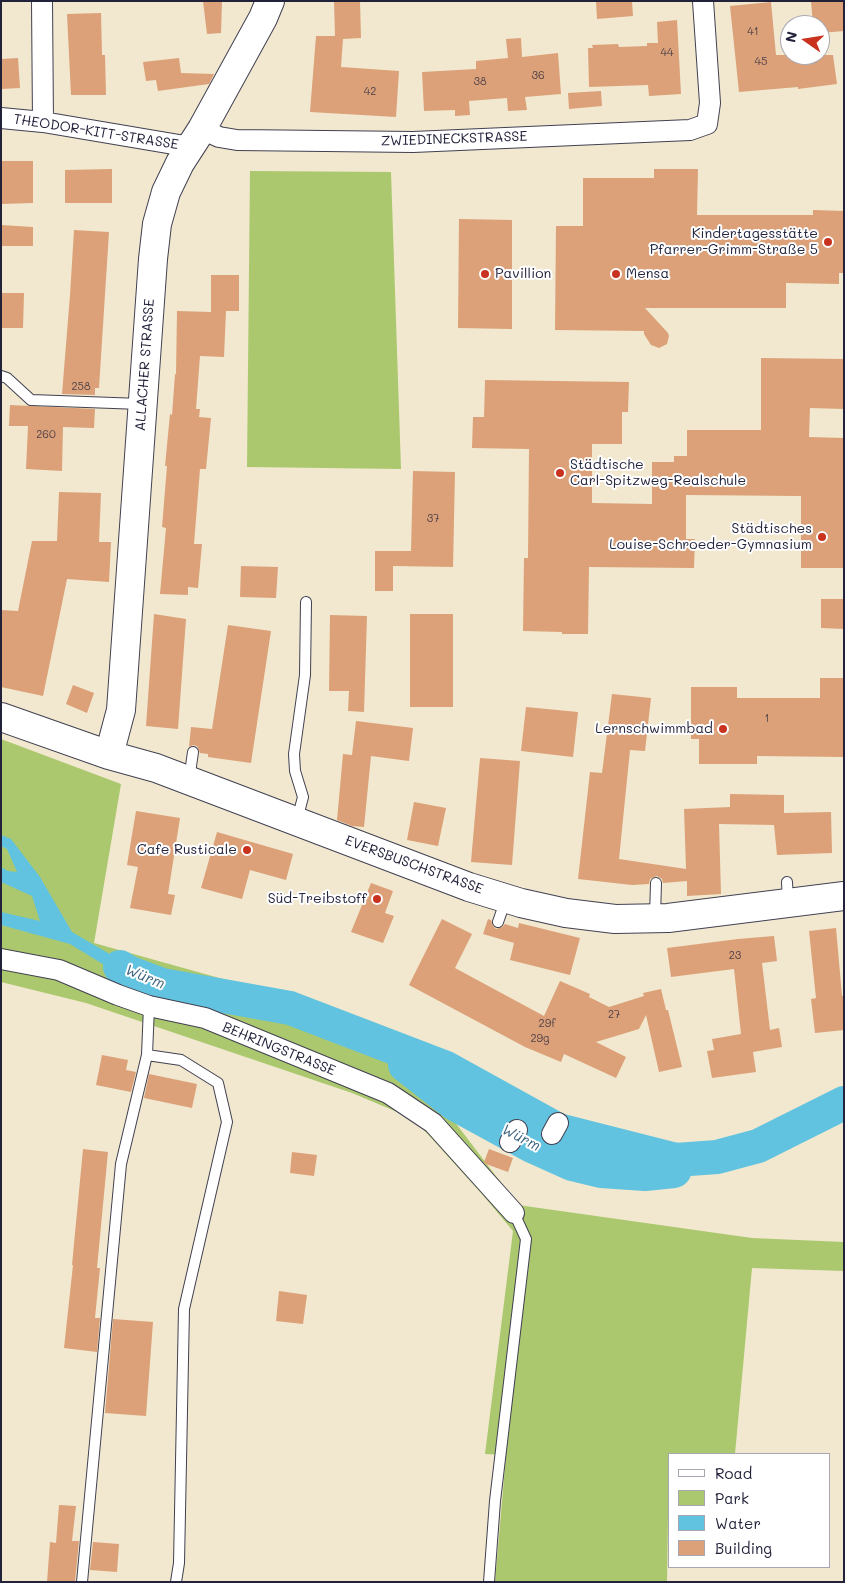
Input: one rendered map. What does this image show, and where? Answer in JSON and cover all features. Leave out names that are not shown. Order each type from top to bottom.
[{"type":"main road","name":"ALLACHER STRASSE","points":[[110,755],[121,710],[153,259],[158,224],[166,192],[180,163],[197,138],[256,32],[270,1]]},
{"type":"main road","name":"EVERSBUSCHSTRASSE","points":[[1,717],[110,755],[156,768],[469,887],[502,910],[540,908],[584,916],[615,919],[656,918],[788,893],[844,896]]},
{"type":"street","points":[[42,1],[43,122]]},
{"type":"street","name":"ZWIEDINECKSTRASSE","points":[[197,138],[413,142],[690,130],[707,124],[710,104],[703,1]]},
{"type":"street","name":"THEODOR-KITT-STRASSE","points":[[1,118],[197,138]]},
{"type":"street","name":"BEHRINGSTRASSE","points":[[1,959],[60,970],[149,1006],[205,1018],[388,1093],[433,1123],[514,1213]]},
{"type":"lane","points":[[1,376],[7,378],[31,400],[142,404]]},
{"type":"lane","points":[[296,821],[303,797],[295,771],[294,754],[305,676],[306,602]]},
{"type":"lane","points":[[189,780],[193,752]]},
{"type":"lane","points":[[656,883],[656,918]]},
{"type":"lane","points":[[82,1582],[120,1164],[147,1055],[149,1006]]},
{"type":"lane","points":[[147,1055],[181,1060],[218,1084],[227,1122],[184,1309],[179,1563],[176,1582]]},
{"type":"lane","points":[[489,1582],[495,1501],[526,1239],[514,1213]]},
{"type":"green space","points":[[250,171],[391,172],[401,469],[247,467]]},
{"type":"green space","points":[[1,739],[121,784],[94,943],[291,998],[443,1063],[435,1096],[518,1205],[752,1238],[844,1242],[844,1271],[752,1268],[735,1453],[668,1453],[667,1582],[495,1582],[506,1455],[485,1454],[513,1231],[414,1119],[352,1093],[86,1003],[1,982]]},
{"type":"water","points":[[1,835],[11,839],[40,877],[72,932],[132,967],[164,983],[163,988],[127,979],[70,944],[1,925],[1,912],[40,921],[32,896],[1,882],[1,867],[8,871],[17,872],[7,849],[1,846]]},
{"type":"building","points":[[203,1],[222,1],[221,33],[207,34]]},
{"type":"building","points":[[334,1],[360,1],[361,38],[343,39],[341,67],[399,71],[396,117],[310,112],[316,36],[335,36]]},
{"type":"building","points":[[596,1],[632,1],[633,16],[597,19]]},
{"type":"building","points":[[811,1],[844,1],[844,31],[830,32],[830,15],[812,15]]},
{"type":"building","points":[[771,2],[776,55],[780,55],[780,65],[830,65],[830,55],[833,55],[837,84],[798,89],[798,87],[739,92],[730,6]]},
{"type":"building","points":[[101,13],[102,55],[105,55],[106,95],[71,95],[67,14]]},
{"type":"building","points":[[677,20],[681,94],[649,96],[648,85],[589,87],[588,48],[593,48],[592,45],[618,44],[619,47],[647,46],[647,43],[658,43],[657,22]]},
{"type":"building","points":[[521,38],[522,57],[558,53],[561,94],[525,97],[527,110],[508,111],[507,98],[469,101],[470,115],[455,116],[455,110],[424,111],[422,72],[476,69],[476,61],[508,58],[506,39]]},
{"type":"building","points":[[18,58],[20,88],[1,89],[1,59]]},
{"type":"building","points":[[179,58],[181,73],[214,74],[209,84],[158,91],[156,80],[146,81],[143,62]]},
{"type":"building","points":[[601,91],[602,106],[569,109],[568,93]]},
{"type":"building","points":[[1,161],[33,161],[33,203],[1,204]]},
{"type":"building","points":[[112,169],[112,203],[65,203],[65,170]]},
{"type":"building","points":[[654,169],[698,169],[697,215],[813,215],[813,210],[844,211],[844,273],[839,273],[839,284],[786,283],[786,308],[645,308],[668,333],[667,344],[659,348],[651,345],[644,331],[555,330],[556,226],[583,226],[583,178],[654,178]]},
{"type":"building","name":"Pavillion","points":[[459,219],[512,220],[512,329],[458,328]]},
{"type":"building","points":[[1,225],[33,227],[33,246],[1,246]]},
{"type":"building","points":[[74,230],[109,232],[99,388],[95,388],[95,395],[62,394]]},
{"type":"building","points":[[211,275],[239,275],[239,311],[226,311],[224,357],[200,356],[196,409],[200,409],[199,417],[211,418],[206,469],[200,469],[194,544],[202,544],[198,588],[188,587],[188,595],[160,594],[166,528],[162,527],[167,466],[165,466],[176,374],[177,311],[211,312]]},
{"type":"building","points":[[1,293],[24,293],[23,328],[1,328]]},
{"type":"building","points":[[761,358],[844,359],[844,409],[810,408],[809,437],[844,438],[844,568],[801,568],[801,496],[686,495],[686,539],[695,539],[694,568],[589,567],[588,634],[523,631],[524,558],[528,558],[529,449],[472,448],[473,417],[484,417],[485,380],[629,382],[628,412],[622,412],[622,444],[592,444],[592,503],[652,504],[652,462],[674,462],[674,456],[687,456],[687,430],[761,430]]},
{"type":"building","points":[[10,405],[95,409],[94,428],[63,427],[62,471],[26,469],[28,426],[9,426]]},
{"type":"building","points":[[413,471],[455,472],[453,567],[393,566],[393,591],[375,591],[375,551],[411,551]]},
{"type":"building","points":[[59,492],[101,493],[99,542],[111,542],[109,582],[67,579],[43,696],[1,687],[1,610],[18,611],[32,541],[57,541]]},
{"type":"building","points":[[241,566],[278,567],[276,598],[240,597]]},
{"type":"building","points":[[821,599],[844,599],[844,629],[821,628]]},
{"type":"building","points":[[154,614],[186,619],[178,729],[146,726]]},
{"type":"building","points":[[410,614],[453,614],[453,707],[410,707]]},
{"type":"building","points":[[330,615],[367,616],[364,712],[348,711],[349,691],[329,691]]},
{"type":"building","points":[[228,625],[271,631],[251,763],[208,757],[208,754],[200,753],[197,746],[189,747],[191,727],[212,729]]},
{"type":"building","points":[[820,678],[844,678],[844,757],[757,756],[757,764],[699,764],[699,739],[691,739],[691,687],[737,687],[737,698],[820,698]]},
{"type":"building","points":[[73,685],[94,693],[87,713],[66,704]]},
{"type":"building","points":[[612,694],[651,698],[645,751],[630,750],[619,859],[686,869],[684,809],[730,807],[730,794],[784,795],[784,813],[831,812],[832,853],[777,855],[774,825],[719,824],[721,894],[687,896],[687,881],[663,883],[662,879],[657,876],[650,879],[649,884],[632,885],[578,879],[590,772],[602,773]]},
{"type":"building","points":[[526,707],[578,712],[573,757],[521,751]]},
{"type":"building","points":[[356,721],[413,728],[409,761],[371,756],[364,827],[352,826],[337,820],[343,754],[352,755]]},
{"type":"building","points":[[480,758],[520,761],[512,865],[471,862]]},
{"type":"building","points":[[414,802],[446,808],[438,846],[407,840]]},
{"type":"building","points":[[136,811],[180,818],[168,894],[175,895],[171,915],[130,908],[138,867],[127,865]]},
{"type":"building","points":[[217,832],[293,854],[286,880],[250,870],[242,899],[201,888]]},
{"type":"building","points":[[371,883],[393,891],[385,913],[394,916],[383,943],[351,932]]},
{"type":"building","points":[[442,919],[472,934],[455,968],[544,1016],[560,981],[590,994],[589,997],[609,1007],[644,996],[643,993],[661,989],[682,1067],[659,1072],[646,1015],[639,1029],[596,1042],[626,1057],[616,1078],[564,1054],[561,1062],[525,1047],[409,985]]},
{"type":"building","points":[[488,919],[491,920],[496,929],[505,924],[518,928],[519,923],[580,938],[570,975],[510,960],[514,943],[483,934]]},
{"type":"building","points":[[836,928],[842,996],[844,996],[844,1030],[815,1033],[811,999],[816,998],[809,931]]},
{"type":"building","points":[[774,936],[777,961],[762,963],[770,1030],[779,1028],[782,1047],[753,1052],[756,1072],[712,1078],[707,1051],[714,1050],[712,1039],[741,1034],[734,969],[671,977],[667,948]]},
{"type":"building","points":[[102,1055],[128,1060],[126,1070],[136,1072],[131,1092],[96,1085]]},
{"type":"building","points":[[149,1074],[197,1084],[192,1108],[144,1098]]},
{"type":"building","points":[[83,1149],[108,1152],[97,1268],[100,1268],[95,1318],[100,1318],[97,1352],[64,1348]]},
{"type":"building","points":[[489,1149],[513,1158],[508,1172],[484,1162]]},
{"type":"building","points":[[292,1152],[317,1155],[314,1176],[290,1173]]},
{"type":"building","points":[[279,1291],[307,1295],[303,1324],[276,1321]]},
{"type":"building","points":[[113,1319],[153,1322],[146,1416],[105,1413]]},
{"type":"building","points":[[59,1505],[76,1506],[72,1541],[79,1541],[75,1582],[47,1582],[50,1542],[56,1543]]},
{"type":"building","points":[[93,1542],[119,1544],[117,1572],[90,1570]]},
{"type":"waterway","name":"Würm","points":[[120,967],[130,973],[162,985],[290,1008],[444,1067],[558,1130],[676,1160],[717,1157],[758,1146],[844,1103]]},
{"type":"waterway","name":"Würm","points":[[405,1065],[455,1104],[532,1146],[572,1164],[601,1171],[645,1174],[675,1170]]},
{"type":"place","name":"Kindertagesstätte Pfarrer-Grimm-Straße 5","points":[[828,242]]},
{"type":"place","name":"Pavillion","points":[[485,274]]},
{"type":"place","name":"Mensa","points":[[616,274]]},
{"type":"place","name":"Städtische Carl-Spitzweg-Realschule","points":[[560,473]]},
{"type":"place","name":"Städtisches Louise-Schroeder-Gymnasium","points":[[822,537]]},
{"type":"place","name":"Lernschwimmbad","points":[[723,729]]},
{"type":"place","name":"Cafe Rusticale","points":[[247,850]]},
{"type":"place","name":"Süd-Treibstoff","points":[[377,899]]}]
